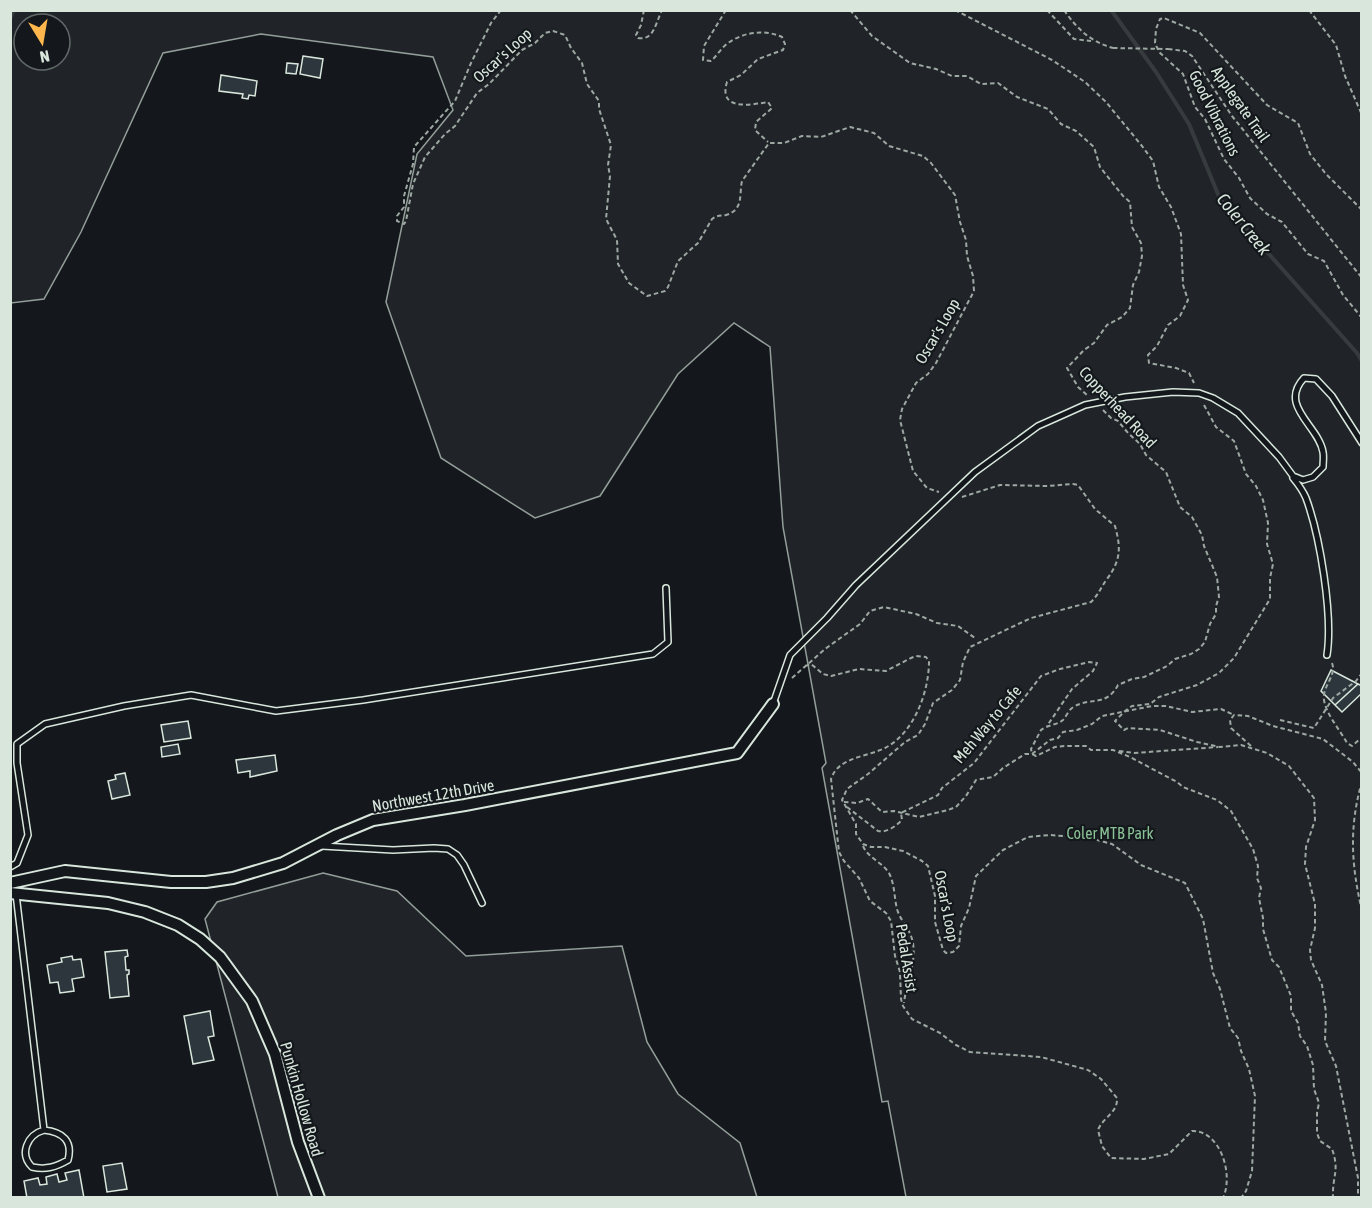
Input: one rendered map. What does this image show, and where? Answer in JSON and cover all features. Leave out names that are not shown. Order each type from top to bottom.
[{"type":"street","name":"Northwest 12th Drive","points":[[10,883],[65,871],[171,882],[233,878],[283,864],[356,826],[373,820],[465,805],[737,753],[773,704]]},
{"type":"street","name":"Punkin Hollow Road","points":[[13,894],[108,903],[145,912],[178,925],[200,939],[220,957],[252,1001],[275,1054],[298,1142],[319,1197]]},
{"type":"lane","points":[[1293,476],[1303,480],[1313,477],[1323,467],[1323,451],[1296,402],[1296,386],[1304,378],[1316,379],[1332,396],[1362,443]]},
{"type":"lane","points":[[773,704],[790,655],[856,585],[949,495],[984,465],[1038,426],[1085,405],[1125,397],[1199,393],[1213,398],[1238,413],[1279,457],[1305,496],[1322,566],[1329,641],[1327,655]]},
{"type":"lane","points":[[10,867],[17,863],[27,835],[17,763],[17,744],[45,724],[124,706],[191,695],[276,711],[363,700],[653,654],[668,642],[666,588]]},
{"type":"lane","points":[[317,846],[393,850],[448,849],[457,855],[464,865],[482,903]]},
{"type":"lane","points":[[13,894],[44,1130]]},
{"type":"lane","points":[[44,1130],[61,1135],[68,1142],[70,1151],[68,1160],[50,1168],[32,1167],[27,1162],[24,1153],[26,1145],[32,1136],[44,1130]]},
{"type":"path","name":"Oscar's Loop","points":[[501,10],[491,23],[471,63],[456,101],[414,147],[404,196],[404,207],[396,219],[401,224],[406,221],[413,184],[425,157],[455,126],[477,93],[522,50],[535,43],[546,33],[553,31],[565,35],[582,63],[587,84],[598,101],[611,146],[606,219],[617,240],[618,264],[621,272],[629,283],[647,296],[653,296],[668,287],[678,261],[698,243],[712,219],[729,214],[738,207],[741,197],[741,181],[769,143],[784,143],[802,135],[821,137],[850,127],[874,134],[889,146],[923,156],[955,195],[973,276],[974,291],[934,366],[916,383],[902,410],[900,420],[916,476],[927,488],[949,495]]},
{"type":"path","points":[[644,10],[636,35],[638,39],[650,36],[662,10]]},
{"type":"path","points":[[726,10],[704,46],[703,60],[711,61],[727,44],[748,33],[771,32],[782,37],[785,44],[783,50],[758,59],[741,75],[727,82],[724,91],[732,103],[748,105],[768,102],[772,108],[756,122],[755,130],[769,143]]},
{"type":"path","name":"Copperhead Road","points":[[850,10],[872,36],[910,63],[936,69],[952,76],[967,76],[981,84],[998,83],[1017,97],[1048,109],[1061,124],[1076,131],[1094,147],[1101,167],[1130,202],[1132,227],[1141,243],[1142,256],[1139,273],[1133,285],[1130,308],[1107,325],[1094,343],[1067,368],[1078,387],[1111,418],[1118,421],[1140,444],[1146,455],[1166,472],[1180,507],[1192,517],[1202,535],[1204,546],[1217,577],[1219,597],[1216,614],[1210,624],[1205,642],[1191,654],[1175,659],[1167,666],[1144,677],[1118,684],[1113,694],[1101,700],[1092,700],[1073,708],[1062,721],[1041,730],[1031,749],[1032,754]]},
{"type":"path","points":[[955,10],[1052,60],[1085,82],[1106,102],[1153,161],[1159,187],[1171,207],[1181,234],[1183,285],[1188,300],[1180,316],[1168,325],[1157,346],[1148,355],[1149,363],[1189,373],[1216,427],[1234,441],[1246,474],[1256,486],[1263,500],[1268,523],[1267,544],[1273,564],[1270,599],[1234,658],[1219,673],[1197,685],[1164,694],[1150,704],[1132,706],[1115,721],[1124,730],[1128,728],[1160,730],[1220,747]]},
{"type":"path","points":[[1047,10],[1074,39],[1094,42]]},
{"type":"path","name":"Applegate Trail","points":[[1064,10],[1081,32],[1094,42],[1113,48],[1185,51],[1192,56],[1232,116],[1362,278]]},
{"type":"path","points":[[1309,10],[1336,45],[1345,76],[1362,115]]},
{"type":"path","name":"Good Vibrations","points":[[1362,210],[1326,174],[1310,154],[1298,123],[1267,105],[1200,33],[1164,18],[1160,19],[1156,29],[1155,43],[1159,52],[1184,74],[1195,106],[1205,119],[1224,159],[1239,178],[1250,198],[1267,214],[1282,222],[1308,254],[1324,261],[1343,295],[1362,318]]},
{"type":"path","points":[[842,800],[847,789],[905,742],[918,735],[926,724],[933,703],[952,690],[960,680],[963,662],[970,647],[1031,618],[1091,602],[1101,591],[1116,566],[1120,552],[1115,526],[1095,509],[1073,484],[1000,485],[990,486],[967,496],[949,495]]},
{"type":"path","points":[[794,675],[860,624],[870,611],[884,607],[916,614],[937,623],[958,626],[975,638]]},
{"type":"path","points":[[1327,655],[1334,669],[1323,698],[1326,707],[1347,743],[1352,746],[1362,737]]},
{"type":"path","name":"Pedal Assist","points":[[805,666],[811,664],[823,674],[831,676],[859,669],[885,671],[916,656],[926,657],[929,661],[926,686],[908,730],[885,748],[842,764],[833,773],[831,779],[839,852],[859,878],[870,901],[891,921],[903,1006],[912,1019],[940,1033],[964,1050],[982,1054],[1041,1056],[1093,1073],[1117,1098],[1116,1109],[1102,1122],[1098,1130],[1102,1146],[1111,1158],[1144,1159],[1169,1154],[1192,1131],[1203,1132],[1210,1137],[1227,1166],[1227,1185],[1223,1197]]},
{"type":"path","name":"Meh Way to Cafe","points":[[842,800],[855,815],[878,831],[883,832],[898,824],[902,820],[901,813],[938,795],[942,788],[974,764],[1041,676],[1089,662],[1096,663],[1093,671],[1072,689],[1047,726]]},
{"type":"path","points":[[1280,720],[1314,728],[1333,698],[1356,681],[1362,673]]},
{"type":"path","points":[[1032,754],[1050,740],[1058,738],[1063,732],[1077,730],[1102,716],[1152,706],[1166,706],[1192,712],[1221,709],[1234,715],[1248,716],[1273,726],[1323,738],[1353,762],[1362,773]]},
{"type":"path","points":[[1234,715],[1230,720],[1231,728],[1253,748]]},
{"type":"path","points":[[842,800],[845,803],[857,803],[868,799],[882,812],[894,811],[919,818],[956,807],[976,780],[993,777],[1025,754],[1036,756],[1055,747],[1065,746],[1086,746],[1091,750],[1134,753],[1241,745],[1267,753],[1289,766],[1314,798],[1315,820],[1306,847],[1305,864],[1314,904],[1315,928],[1310,950],[1311,960],[1322,985],[1326,1013],[1325,1041],[1336,1066],[1358,1178],[1358,1197]]},
{"type":"path","points":[[1113,750],[1183,787],[1217,800],[1231,811],[1253,849],[1258,866],[1257,878],[1261,888],[1259,898],[1263,929],[1272,960],[1279,967],[1292,996],[1291,1011],[1298,1023],[1300,1036],[1307,1046],[1313,1065],[1314,1089],[1319,1103],[1317,1132],[1320,1141],[1332,1149],[1335,1158],[1337,1168],[1333,1197]]},
{"type":"path","points":[[1362,781],[1355,804],[1352,849],[1356,885],[1362,910]]},
{"type":"path","points":[[842,800],[856,824],[856,834],[864,850],[883,865],[889,873],[896,891],[897,908],[912,940],[912,970],[903,1006]]},
{"type":"path","points":[[1355,804],[1362,801]]},
{"type":"path","name":"Oscar's Loop","points":[[862,844],[903,851],[922,861],[928,867],[935,896],[935,922],[943,950],[949,953],[957,950],[959,946],[961,926],[969,908],[976,876],[1003,850],[1028,837],[1050,835],[1090,837],[1112,844],[1141,865],[1185,883],[1203,919],[1213,973],[1220,989],[1230,1028],[1238,1038],[1240,1051],[1249,1069],[1255,1096],[1252,1171],[1246,1191],[1241,1197]]},
{"type":"green space","name":"Coler MTB Park","points":[[10,11],[1361,11],[1361,1197],[906,1197],[888,1101],[882,1102],[822,768],[826,763],[783,527],[770,347],[734,323],[678,374],[600,496],[535,518],[441,458],[386,302],[417,154],[453,110],[433,57],[261,34],[163,53],[81,232],[44,299],[11,303]]},
{"type":"green space","points":[[323,873],[397,891],[466,956],[622,946],[647,1042],[678,1094],[740,1143],[757,1197],[278,1197],[205,919],[217,902]]},
{"type":"building","points":[[303,56],[323,59],[320,78],[300,74]]},
{"type":"building","points":[[287,63],[298,64],[296,74],[286,73]]},
{"type":"building","points":[[221,75],[257,81],[255,96],[249,95],[248,99],[242,98],[243,94],[219,91]]},
{"type":"building","points":[[1331,670],[1358,684],[1335,705],[1321,691]]},
{"type":"building","points":[[1358,684],[1362,686],[1362,693],[1342,712],[1335,705]]},
{"type":"building","points":[[188,721],[191,738],[164,742],[161,725]]},
{"type":"building","points":[[178,744],[180,754],[162,757],[161,747]]},
{"type":"building","points":[[275,755],[277,771],[250,777],[250,771],[238,773],[236,760]]},
{"type":"building","points":[[125,773],[130,795],[112,799],[108,781],[116,779],[115,775]]},
{"type":"building","points":[[127,950],[128,956],[125,957],[126,970],[129,970],[127,975],[129,996],[110,998],[105,952]]},
{"type":"building","points":[[72,956],[73,960],[81,959],[84,977],[72,979],[74,991],[60,993],[58,982],[50,983],[47,965],[62,962],[61,958]]},
{"type":"building","points":[[210,1011],[214,1036],[208,1037],[214,1060],[193,1064],[184,1016]]},
{"type":"building","points":[[122,1163],[127,1189],[107,1192],[103,1166]]},
{"type":"building","points":[[79,1170],[84,1198],[27,1198],[24,1181],[38,1178],[40,1185],[47,1184],[46,1177],[57,1174],[59,1182],[67,1180],[65,1173]]},
{"type":"waterway","points":[[10,19],[14,10]]},
{"type":"waterway","name":"Coler Creek","points":[[1111,10],[1156,72],[1189,124],[1220,199],[1362,361]]}]
